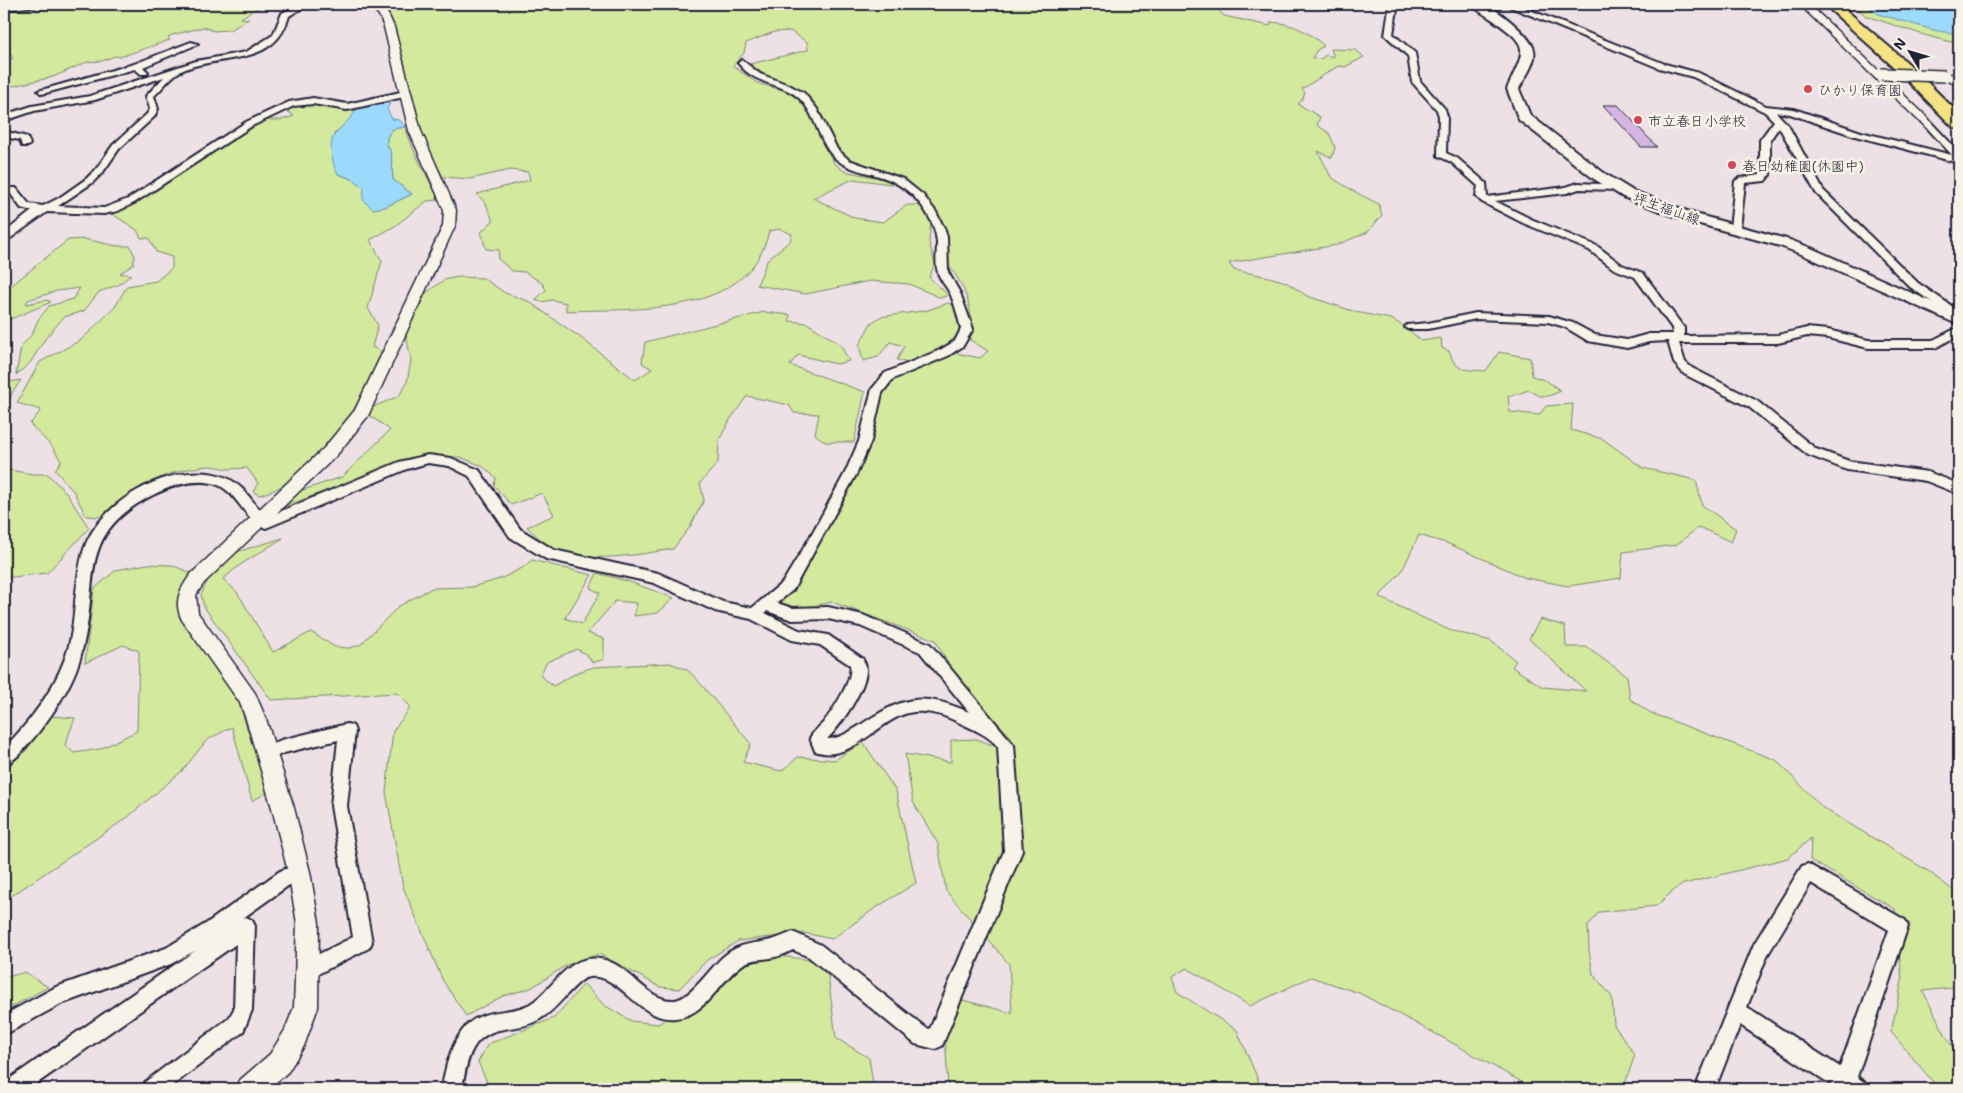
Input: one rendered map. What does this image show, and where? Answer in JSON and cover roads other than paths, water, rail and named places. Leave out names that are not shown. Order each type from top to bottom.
[{"type":"highway","points":[[1832,4],[1902,67],[1959,123]]},
{"type":"highway","points":[[1844,4],[1916,67],[1959,109]]},
{"type":"main road","name":"坪生福山線","points":[[1477,4],[1506,24],[1526,44],[1529,50],[1528,57],[1512,89],[1524,117],[1599,176],[1639,199],[1661,207],[1806,250],[1959,320]]},
{"type":"street","points":[[4,8],[35,4]]},
{"type":"street","points":[[4,118],[92,98],[198,63],[248,54],[276,37],[281,29],[285,15],[305,4]]},
{"type":"street","points":[[250,1089],[279,1063],[296,1037],[306,1007],[308,923],[299,872],[266,754],[248,700],[189,615],[184,603],[189,590],[198,578],[330,452],[362,412],[449,226],[450,210],[415,130],[388,27],[383,14],[373,4]]},
{"type":"street","points":[[1397,4],[1393,8],[1390,35],[1412,56],[1416,82],[1441,109],[1443,116],[1441,154],[1454,160],[1483,185],[1481,196],[1485,200],[1527,221],[1593,248],[1618,267],[1638,275],[1678,328],[1679,338]]},
{"type":"street","points":[[1490,4],[1510,4],[1653,63],[1696,76],[1773,112],[1778,122],[1787,131],[1819,191],[1914,285],[1959,316]]},
{"type":"street","points":[[1804,4],[1879,73],[1959,158]]},
{"type":"street","points":[[42,91],[138,66],[194,44]]},
{"type":"street","points":[[742,63],[761,80],[791,89],[810,103],[837,155],[848,164],[896,180],[908,186],[934,217],[941,233],[940,258],[945,278],[958,301],[967,329],[959,343],[944,353],[889,376],[876,392],[865,441],[851,473],[788,586],[760,610]]},
{"type":"street","points":[[138,66],[150,78]]},
{"type":"street","points":[[4,238],[36,213],[62,200],[100,170],[116,146],[151,115],[154,109],[150,96],[175,70]]},
{"type":"street","points":[[1879,73],[1954,78]]},
{"type":"street","points":[[13,190],[25,206],[104,212],[130,200],[242,128],[292,104],[313,101],[347,107],[405,94]]},
{"type":"street","points":[[1764,108],[1791,111],[1858,134],[1959,158]]},
{"type":"street","points":[[4,114],[20,113]]},
{"type":"street","points":[[1734,229],[1740,181],[1762,179],[1765,175],[1765,140],[1778,122]]},
{"type":"street","points":[[4,134],[24,139],[25,144]]},
{"type":"street","points":[[1485,200],[1513,195],[1567,190],[1578,186],[1618,187]]},
{"type":"street","points":[[1411,326],[1428,326],[1476,316],[1548,319],[1570,326],[1592,338],[1627,344],[1649,338],[1778,340],[1807,332],[1816,332],[1868,344],[1935,344],[1959,330]]},
{"type":"street","points":[[1679,338],[1673,342],[1680,363],[1688,371],[1752,404],[1812,452],[1847,465],[1928,477],[1959,489]]},
{"type":"street","points":[[4,758],[21,741],[47,708],[62,684],[72,661],[79,633],[87,561],[93,541],[100,527],[113,514],[150,490],[174,481],[198,477],[216,479],[229,485],[260,519],[266,523],[404,465],[428,459],[451,462],[474,473],[516,533],[552,555],[640,573],[720,607],[792,614],[828,613],[863,621],[925,648],[1006,745],[1013,851],[934,1039],[922,1037],[815,950],[793,940],[775,948],[759,949],[744,953],[732,960],[689,1004],[677,1009],[666,1009],[652,1004],[638,995],[616,972],[587,967],[574,972],[544,1005],[532,1013],[495,1020],[481,1026],[468,1038],[458,1058],[452,1089]]},
{"type":"street","points":[[760,610],[797,636],[823,639],[857,662],[859,670],[854,685],[830,726],[818,738],[821,746],[829,748],[849,740],[896,711],[916,705],[945,708],[995,732]]},
{"type":"street","points":[[266,754],[281,747],[347,731],[339,806],[363,942],[308,970]]},
{"type":"street","points":[[4,1025],[56,996],[171,955],[213,929],[286,877],[299,872]]},
{"type":"street","points":[[1705,1089],[1760,950],[1808,872],[1899,926],[1851,1085],[1736,1011]]},
{"type":"street","points":[[12,1089],[246,926],[243,1010],[236,1025],[152,1089]]},
{"type":"water","points":[[1866,4],[1898,4],[1959,11],[1959,34],[1937,31],[1878,14]]},
{"type":"water","points":[[390,103],[387,109],[392,119],[400,120],[405,127],[393,129],[387,137],[387,145],[391,152],[393,180],[412,194],[385,207],[373,209],[363,200],[364,189],[355,180],[338,174],[332,159],[331,147],[333,137],[356,109]]},
{"type":"place","name":"ひかり保育園","points":[[1808,89]]},
{"type":"place","name":"市立春日小学校","points":[[1638,120]]},
{"type":"place","name":"春日幼稚園(休園中)","points":[[1732,165]]}]
